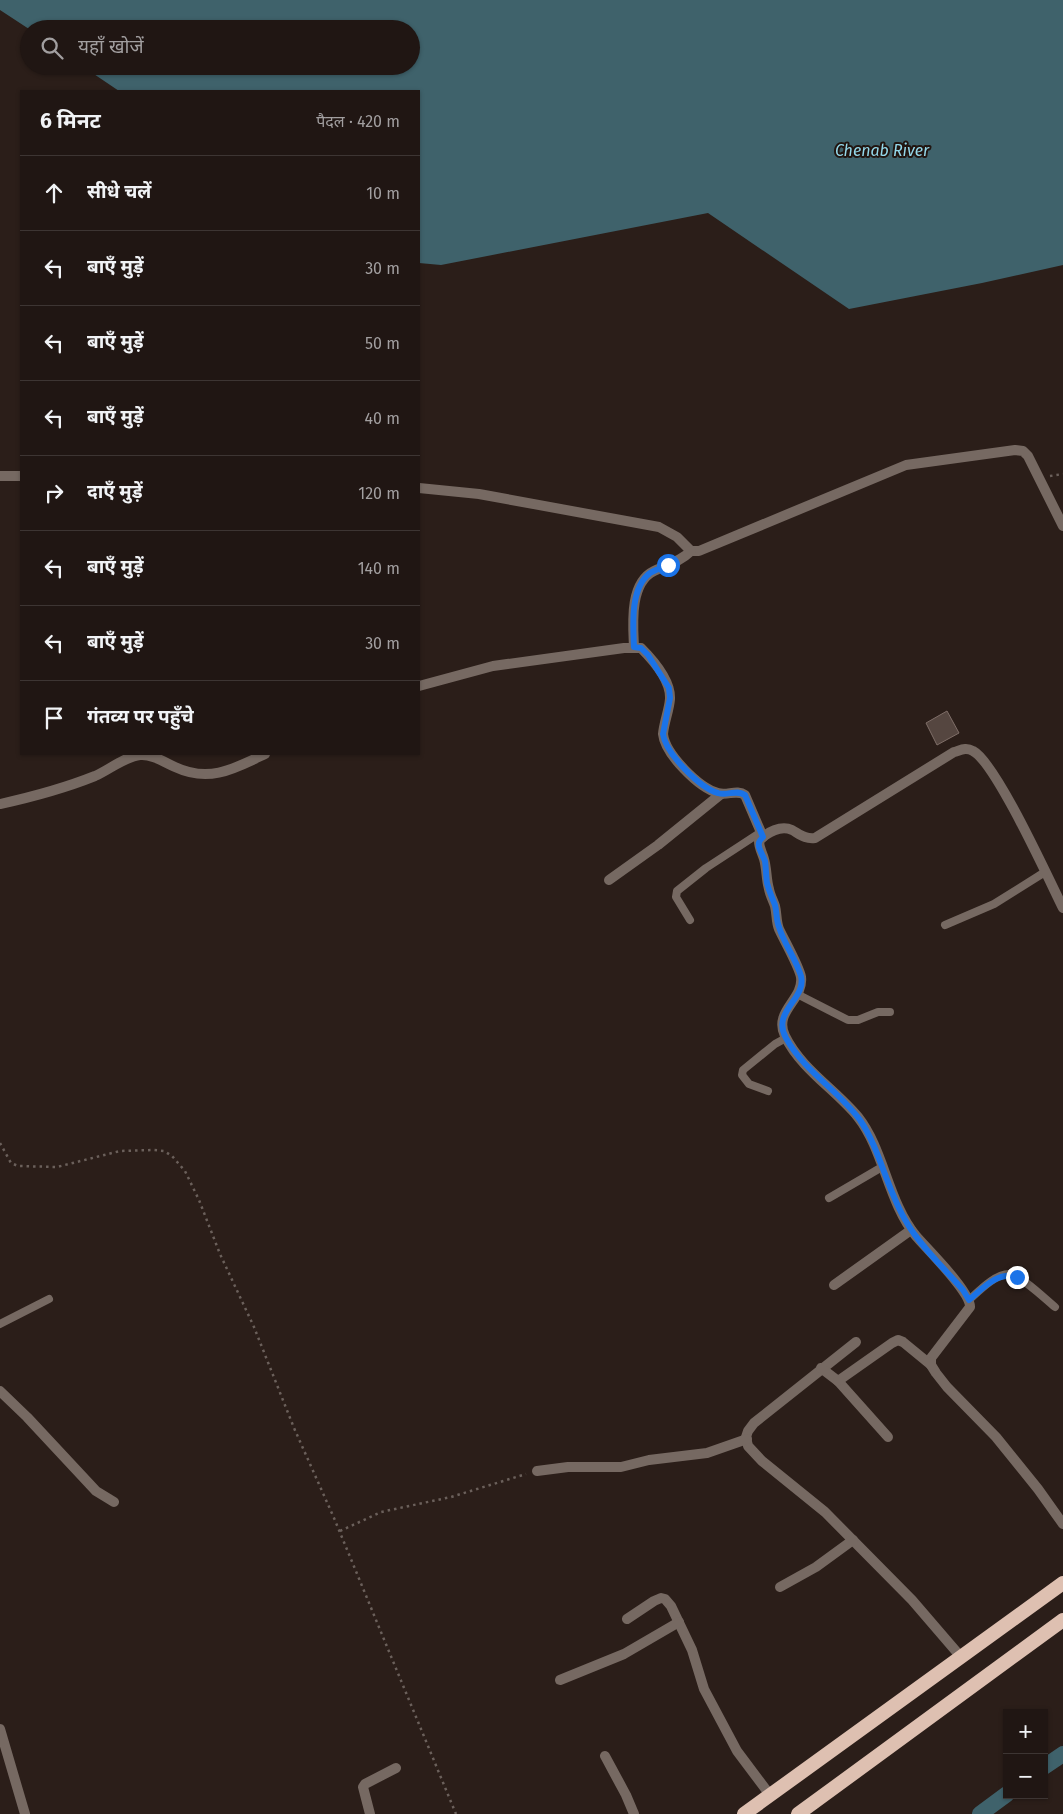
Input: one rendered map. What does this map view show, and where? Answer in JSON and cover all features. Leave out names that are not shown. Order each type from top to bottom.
[{"type":"highway","points":[[744,1814],[1063,1583]]},
{"type":"highway","points":[[798,1814],[1063,1620]]},
{"type":"street","points":[[634,647],[632,622],[634,602],[642,582],[651,572],[681,559],[691,551],[699,551],[729,540],[906,465],[1015,450],[1023,451],[1028,456],[1063,526]]},
{"type":"street","points":[[0,476],[20,476]]},
{"type":"street","points":[[420,488],[479,494],[659,527],[677,537],[691,551]]},
{"type":"street","points":[[420,686],[493,666],[551,657],[634,647],[641,648],[648,655],[669,688],[670,698],[663,734],[670,752],[680,765],[712,791],[720,794],[742,792],[762,834],[759,846],[764,858],[767,882],[775,906],[778,926],[801,977],[797,994],[786,1010],[783,1020],[783,1030],[786,1038],[800,1058],[858,1118],[868,1132],[890,1188],[911,1230],[963,1290],[969,1300],[970,1307],[931,1358],[931,1365]]},
{"type":"street","points":[[762,834],[783,829],[791,830],[804,838],[815,838],[954,752],[964,748],[972,750],[979,756],[995,778],[1063,908]]},
{"type":"street","points":[[0,804],[67,786],[97,775],[138,755]]},
{"type":"street","points":[[149,755],[181,770],[202,775],[219,774],[263,755]]},
{"type":"street","points":[[608,880],[658,845],[720,794]]},
{"type":"street","points":[[834,1285],[911,1230]]},
{"type":"street","points":[[838,1381],[892,1343],[898,1340],[903,1342],[931,1365],[947,1387],[1002,1444],[1063,1524]]},
{"type":"street","points":[[856,1342],[754,1423],[748,1430],[748,1446],[762,1461],[825,1512],[912,1600],[961,1658]]},
{"type":"street","points":[[821,1368],[838,1381],[888,1438]]},
{"type":"street","points":[[0,1391],[96,1491],[114,1502]]},
{"type":"street","points":[[537,1471],[568,1467],[621,1467],[649,1460],[707,1453],[747,1439]]},
{"type":"street","points":[[780,1587],[816,1567],[853,1540]]},
{"type":"street","points":[[627,1620],[654,1601],[661,1598],[666,1599],[692,1650],[704,1689],[737,1751],[770,1796]]},
{"type":"street","points":[[560,1680],[624,1654],[679,1622]]},
{"type":"street","points":[[0,1729],[25,1814]]},
{"type":"street","points":[[605,1756],[634,1814]]},
{"type":"street","points":[[370,1814],[365,1784],[396,1768]]},
{"type":"lane","points":[[690,920],[676,897],[677,891],[706,868],[762,834]]},
{"type":"lane","points":[[945,925],[994,904],[1045,872]]},
{"type":"lane","points":[[797,994],[848,1020],[858,1020],[878,1012],[890,1012]]},
{"type":"lane","points":[[768,1091],[748,1084],[742,1075],[743,1070],[775,1044],[786,1038]]},
{"type":"lane","points":[[829,1198],[882,1167]]},
{"type":"lane","points":[[969,1300],[996,1278],[1009,1274],[1017,1277],[1054,1307]]},
{"type":"lane","points":[[0,1324],[49,1299]]},
{"type":"path","points":[[0,1143],[11,1163],[18,1166],[57,1167],[120,1151],[154,1150],[164,1151],[172,1156],[185,1171],[199,1200],[220,1254],[254,1327],[294,1428],[340,1531],[456,1814]]},
{"type":"path","points":[[340,1531],[381,1512],[451,1497],[537,1471]]},
{"type":"water","name":"Chenab River","points":[[0,0],[1063,0],[1063,265],[849,309],[708,213],[441,265],[420,263],[420,90],[118,90],[95,75],[420,75],[420,20],[20,20],[20,23],[0,10]]},
{"type":"building","points":[[947,711],[959,733],[937,745],[926,723]]},
{"type":"waterway","points":[[1048,1764],[1063,1754]]},
{"type":"waterway","points":[[980,1814],[1003,1797]]},
{"type":"route","points":[[668,565],[651,572],[642,582],[634,602],[632,622],[634,647],[641,648],[648,655],[669,688],[670,698],[663,734],[670,752],[680,765],[712,791],[720,794],[742,792],[763,837],[759,841],[759,846],[767,870],[767,882],[775,906],[778,926],[801,977],[799,990],[795,999],[786,1010],[783,1020],[783,1030],[786,1038],[800,1058],[849,1108],[868,1132],[890,1188],[906,1222],[963,1290],[969,1300],[996,1278],[1009,1274],[1017,1277]]}]
